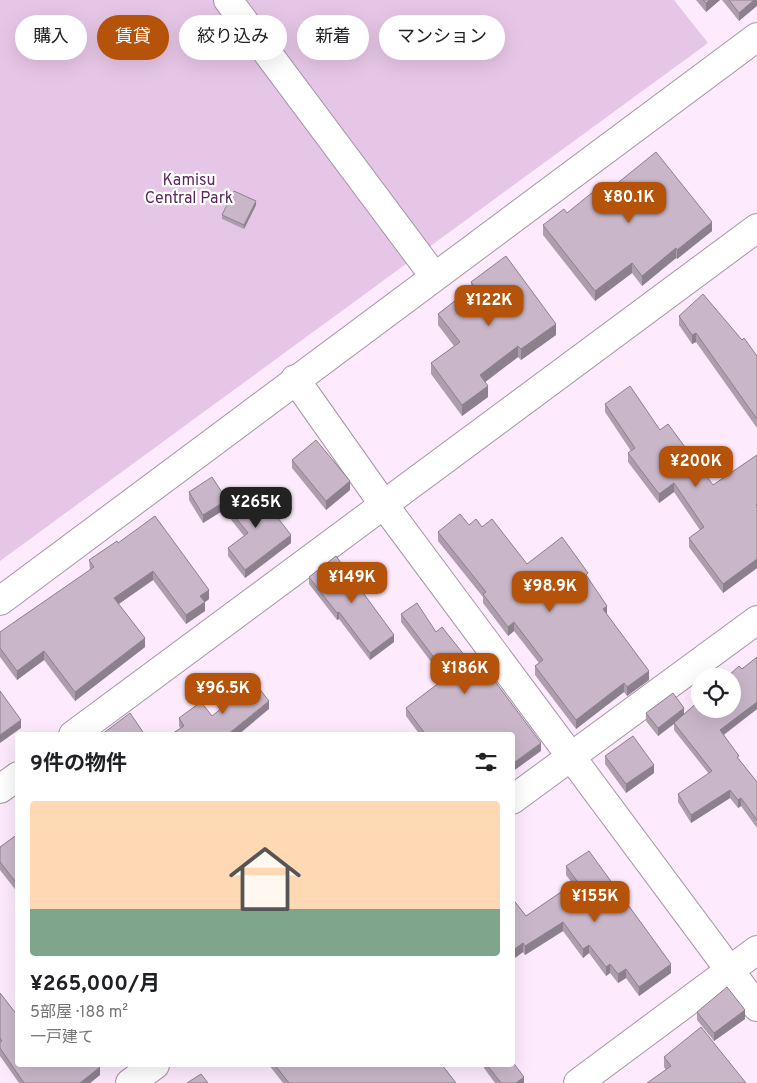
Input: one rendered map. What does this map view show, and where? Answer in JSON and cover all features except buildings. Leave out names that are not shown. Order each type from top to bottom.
[{"type":"street","points":[[228,0],[434,276]]},
{"type":"street","points":[[0,601],[295,379],[757,37]]},
{"type":"street","points":[[77,732],[757,228]]},
{"type":"street","points":[[295,379],[384,505],[757,1007]]},
{"type":"street","points":[[515,798],[757,620]]},
{"type":"street","points":[[0,789],[15,778]]},
{"type":"street","points":[[578,1083],[757,950]]},
{"type":"street","points":[[130,1083],[152,1067]]},
{"type":"green space","name":"Kamisu Central Park","points":[[0,0],[674,0],[708,43],[0,561]]}]
